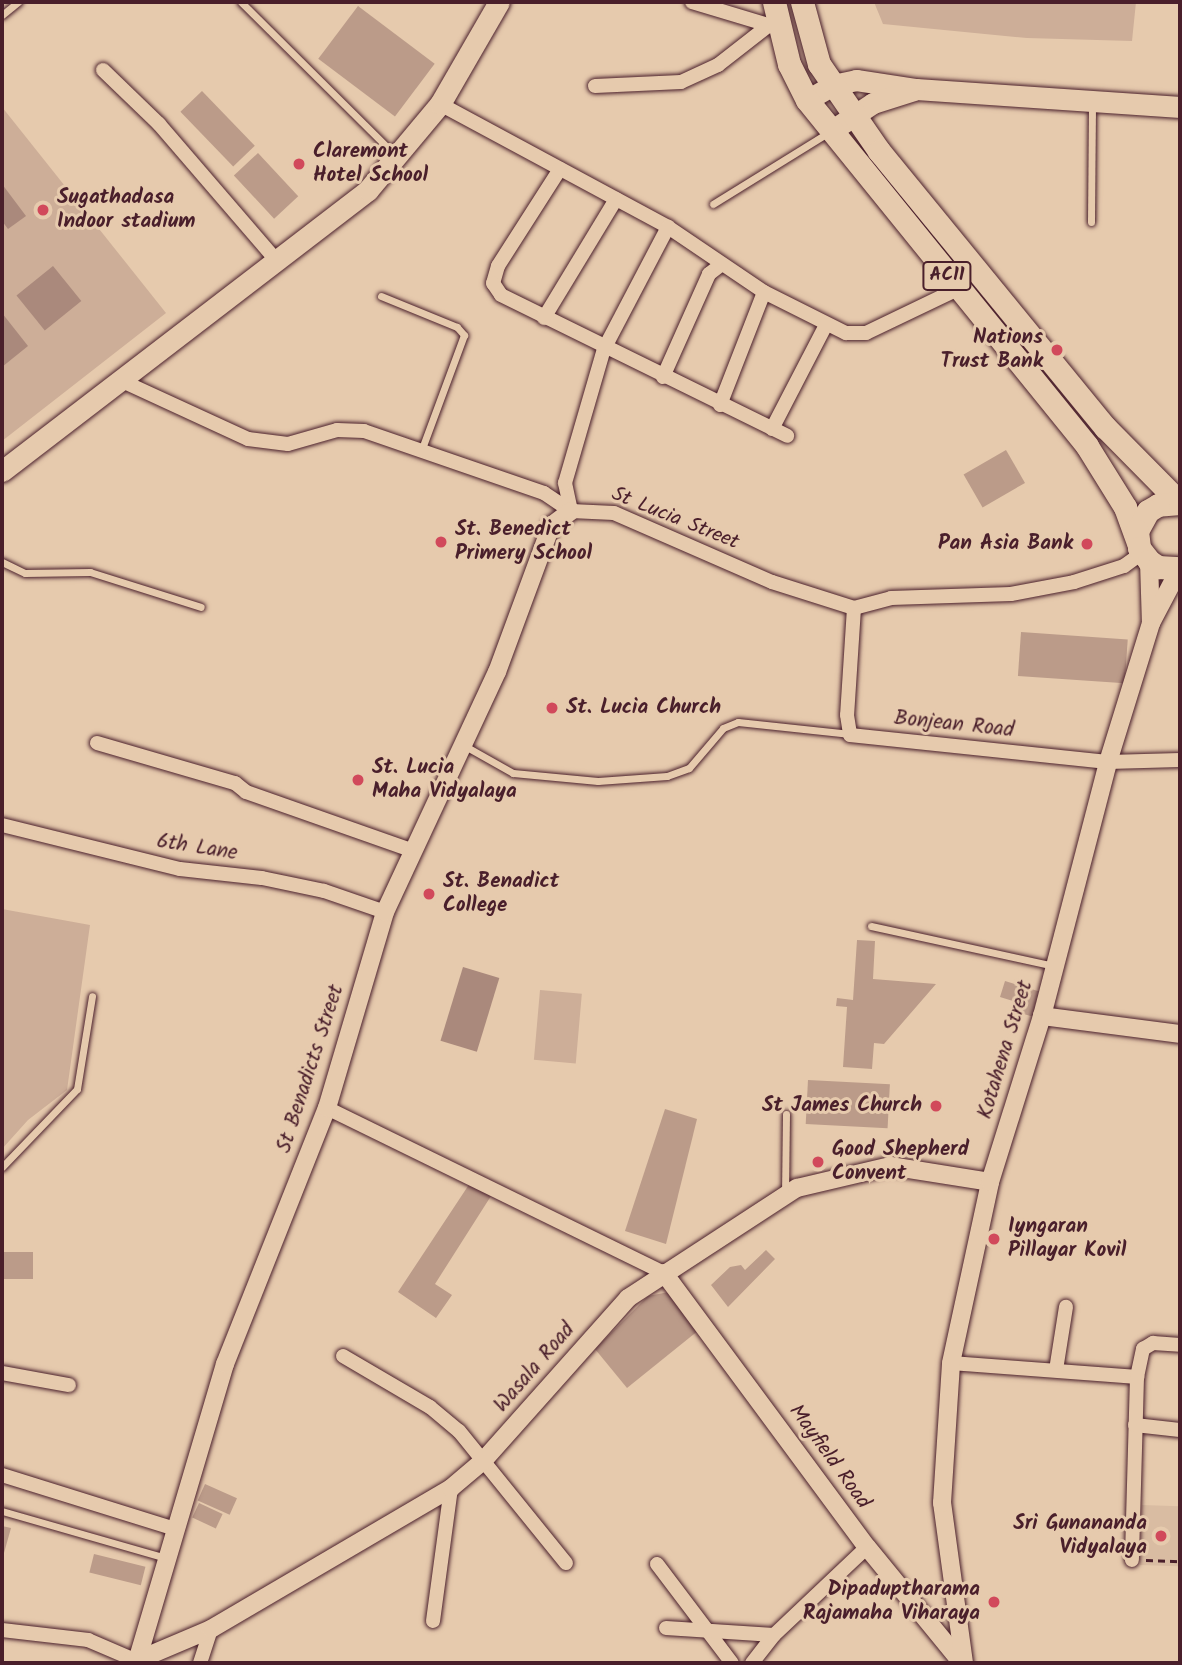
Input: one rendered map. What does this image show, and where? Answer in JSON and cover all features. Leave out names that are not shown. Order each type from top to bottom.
[{"type":"main road","points":[[2,471],[122,382],[368,190],[398,158],[440,104],[499,2]]},
{"type":"main road","name":"AC11","points":[[774,2],[774,27],[807,100],[1087,446],[1125,507],[1143,552]]},
{"type":"main road","name":"AC11","points":[[802,2],[810,40],[852,115],[1105,427],[1180,503]]},
{"type":"main road","points":[[807,100],[833,85],[856,80],[916,89],[1180,107]]},
{"type":"main road","points":[[831,131],[873,103],[916,89]]},
{"type":"main road","points":[[1180,503],[1158,505],[1148,511],[1138,531],[1143,552],[1180,568]]},
{"type":"street","points":[[692,2],[774,27]]},
{"type":"street","points":[[595,86],[681,82],[718,65],[774,27]]},
{"type":"street","points":[[103,71],[159,124],[277,261]]},
{"type":"street","points":[[440,104],[668,227],[764,292],[846,333],[866,333],[958,289]]},
{"type":"street","points":[[560,169],[498,265],[492,283],[500,295],[604,349],[787,436]]},
{"type":"street","points":[[544,317],[616,199]]},
{"type":"street","points":[[571,511],[565,483],[604,349],[668,227]]},
{"type":"street","points":[[663,377],[709,274],[722,264]]},
{"type":"street","points":[[720,405],[764,292]]},
{"type":"street","points":[[772,429],[826,325]]},
{"type":"street","name":"St Lucia Street","points":[[122,382],[248,439],[288,444],[337,429],[364,431],[544,493],[571,511],[614,513],[772,582],[854,608]]},
{"type":"street","name":"St Benadicts Street","points":[[134,1662],[225,1364],[327,1108],[385,912],[465,746],[551,526],[571,511]]},
{"type":"street","points":[[850,734],[847,715],[854,608],[891,598],[1036,589],[1124,566],[1143,552]]},
{"type":"street","name":"Kotahena Street","points":[[1143,552],[1151,623]]},
{"type":"street","name":"Kotahena Street","points":[[963,1663],[942,1503],[951,1363],[990,1182],[1042,1016],[1108,762],[1151,623],[1180,568]]},
{"type":"street","name":"Bonjean Road","points":[[850,734],[1108,762],[1180,760]]},
{"type":"street","points":[[97,743],[235,783],[246,792],[414,851]]},
{"type":"street","name":"6th Lane","points":[[2,825],[180,869],[262,878],[324,891],[385,912]]},
{"type":"street","points":[[1042,1016],[1180,1034]]},
{"type":"street","points":[[327,1108],[664,1273]]},
{"type":"street","name":"Wasala Road","points":[[134,1662],[211,1629],[451,1488],[483,1461],[628,1298],[797,1188],[890,1166],[990,1182]]},
{"type":"street","name":"Mayfield Road","points":[[664,1273],[867,1547],[963,1663]]},
{"type":"street","points":[[1056,1370],[1066,1307]]},
{"type":"street","points":[[1132,1560],[1137,1377],[1143,1349],[1153,1343],[1180,1345]]},
{"type":"street","points":[[343,1356],[430,1407],[459,1431],[566,1563]]},
{"type":"street","points":[[951,1363],[1137,1377]]},
{"type":"street","points":[[2,1373],[69,1385]]},
{"type":"street","points":[[1135,1425],[1180,1430]]},
{"type":"street","points":[[2,1475],[175,1529]]},
{"type":"street","points":[[433,1621],[451,1488]]},
{"type":"street","points":[[752,1663],[774,1635],[867,1547]]},
{"type":"street","points":[[657,1564],[732,1663]]},
{"type":"street","points":[[666,1628],[706,1628],[774,1635]]},
{"type":"street","points":[[2,1629],[88,1640],[134,1662]]},
{"type":"street","points":[[200,1663],[211,1629]]},
{"type":"lane","points":[[2,15],[18,2]]},
{"type":"lane","points":[[242,2],[398,158]]},
{"type":"lane","points":[[1091,222],[1092,101]]},
{"type":"lane","points":[[713,204],[831,131]]},
{"type":"lane","points":[[381,296],[457,327],[464,335],[421,452]]},
{"type":"lane","points":[[2,562],[16,572],[90,572],[201,607]]},
{"type":"lane","points":[[465,746],[513,773],[598,781],[667,776],[689,768],[723,728],[738,722],[850,734]]},
{"type":"lane","points":[[871,926],[1054,966]]},
{"type":"lane","points":[[2,1167],[76,1089],[92,996]]},
{"type":"lane","points":[[785,1196],[786,1114]]},
{"type":"lane","points":[[2,1511],[166,1558]]},
{"type":"path","points":[[1132,1560],[1180,1561]]},
{"type":"shaded area","points":[[874,2],[1136,2],[1132,41],[1027,38],[883,24]]},
{"type":"shaded area","name":"Sugathadasa Indoor stadium","points":[[2,107],[166,313],[2,441]]},
{"type":"shaded area","points":[[2,184],[26,216],[8,229],[2,221]]},
{"type":"shaded area","points":[[53,266],[81,301],[45,331],[16,296]]},
{"type":"shaded area","points":[[2,313],[28,346],[2,367]]},
{"type":"shaded area","points":[[2,909],[90,925],[67,1090],[28,1120],[2,1149]]},
{"type":"shaded area","points":[[463,967],[499,978],[477,1052],[440,1041]]},
{"type":"shaded area","points":[[540,990],[582,994],[576,1063],[534,1060]]},
{"type":"shaded area","name":"Sri Gunananda Vidyalaya","points":[[1142,1505],[1180,1506],[1178,1566],[1140,1565]]},
{"type":"building","points":[[358,6],[435,64],[395,116],[318,59]]},
{"type":"building","points":[[202,91],[255,146],[233,167],[180,112]]},
{"type":"building","points":[[258,153],[298,196],[274,219],[234,176]]},
{"type":"building","points":[[1006,450],[1025,483],[983,507],[964,474]]},
{"type":"building","points":[[1021,632],[1128,639],[1125,683],[1018,676]]},
{"type":"building","points":[[857,940],[875,941],[873,979],[936,984],[884,1044],[874,1043],[872,1069],[843,1067],[847,1007],[836,1006],[837,998],[853,1000]]},
{"type":"building","points":[[1005,981],[1041,992],[1034,1017],[1010,1010],[1013,1001],[1000,997]]},
{"type":"building","points":[[808,1080],[890,1084],[888,1128],[806,1124]]},
{"type":"building","points":[[665,1109],[697,1119],[666,1244],[625,1231]]},
{"type":"building","points":[[470,1183],[491,1196],[435,1284],[452,1295],[436,1318],[398,1292]]},
{"type":"building","points":[[766,1250],[775,1259],[728,1307],[711,1285],[730,1267],[741,1265],[745,1270]]},
{"type":"building","points":[[2,1252],[33,1252],[33,1279],[2,1279]]},
{"type":"building","points":[[669,1292],[699,1330],[627,1388],[595,1349],[648,1296]]},
{"type":"building","points":[[205,1484],[237,1498],[230,1515],[198,1500]]},
{"type":"building","points":[[199,1503],[223,1514],[216,1528],[192,1518]]},
{"type":"building","points":[[2,1526],[11,1528],[4,1553],[2,1553]]},
{"type":"building","points":[[94,1554],[145,1567],[141,1585],[89,1572]]},
{"type":"place","name":"Claremont Hotel School","points":[[299,164]]},
{"type":"place","name":"Sugathadasa Indoor stadium","points":[[43,210]]},
{"type":"place","name":"Nations Trust Bank","points":[[1057,350]]},
{"type":"place","name":"St. Benedict Primery School","points":[[441,542]]},
{"type":"place","name":"Pan Asia Bank","points":[[1087,544]]},
{"type":"place","name":"St. Lucia Church","points":[[552,708]]},
{"type":"place","name":"St. Lucia Maha Vidyalaya","points":[[358,780]]},
{"type":"place","name":"St. Benadict College","points":[[429,894]]},
{"type":"place","name":"St James Church","points":[[936,1106]]},
{"type":"place","name":"Good Shepherd Convent","points":[[818,1162]]},
{"type":"place","name":"Iyngaran Pillayar Kovil","points":[[994,1239]]},
{"type":"place","name":"Sri Gunananda Vidyalaya","points":[[1161,1536]]},
{"type":"place","name":"Dipaduptharama Rajamaha Viharaya","points":[[994,1602]]}]
